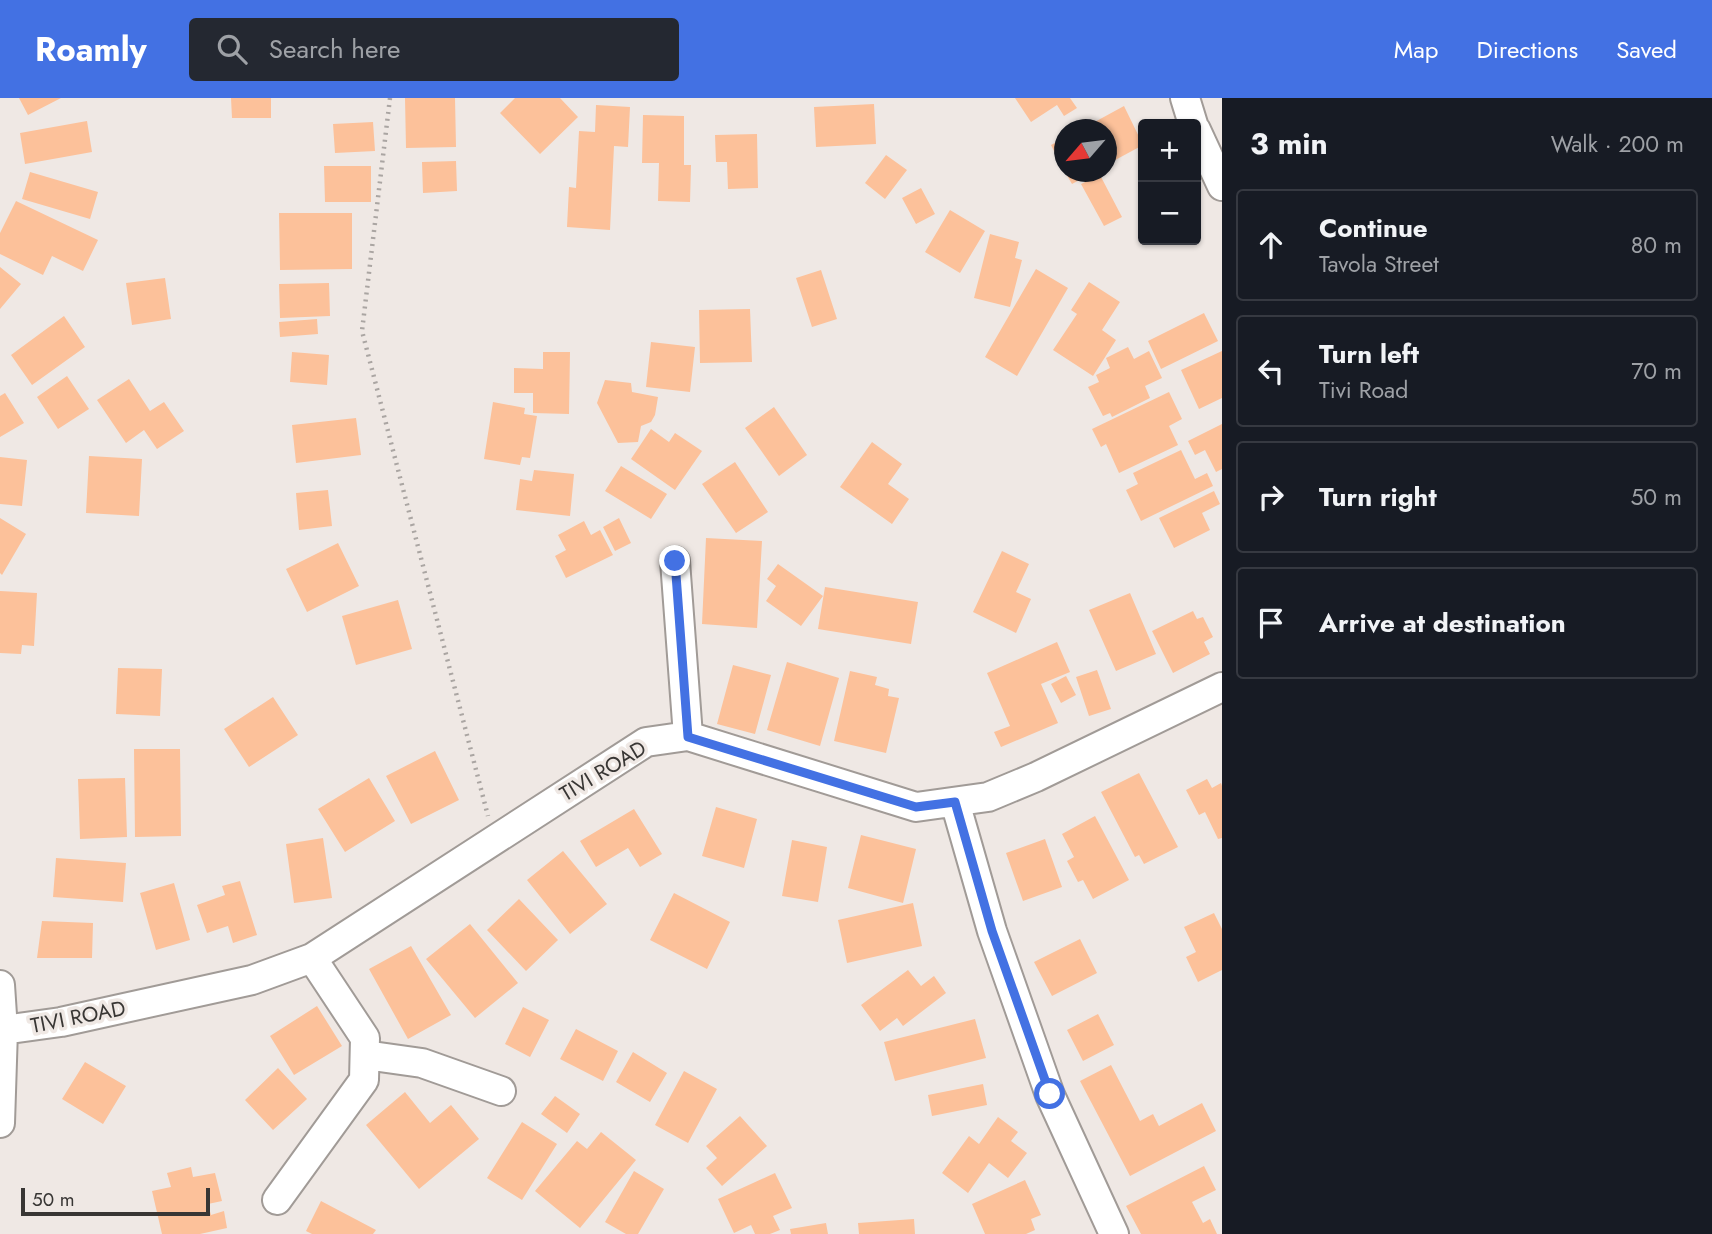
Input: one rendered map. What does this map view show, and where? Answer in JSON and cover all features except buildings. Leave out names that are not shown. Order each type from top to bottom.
[{"type":"street","points":[[1185,98],[1191,119]]},
{"type":"street","points":[[1201,140],[1220,178]]},
{"type":"street","points":[[675,561],[688,737]]},
{"type":"street","name":"TIVI ROAD","points":[[3,1030],[61,1022],[252,980],[312,958],[646,742],[688,737],[916,807],[988,797],[1036,777],[1222,688]]},
{"type":"street","points":[[955,802],[992,931],[1050,1094],[1114,1234]]},
{"type":"street","points":[[277,1200],[364,1080],[365,1038],[312,958]]},
{"type":"street","points":[[0,985],[3,1030],[0,1123]]},
{"type":"street","points":[[365,1055],[422,1063],[501,1091]]},
{"type":"path","points":[[390,98],[362,331],[494,840]]},
{"type":"route","points":[[675,561],[688,737],[916,807],[955,802],[992,931],[1050,1094]]}]
